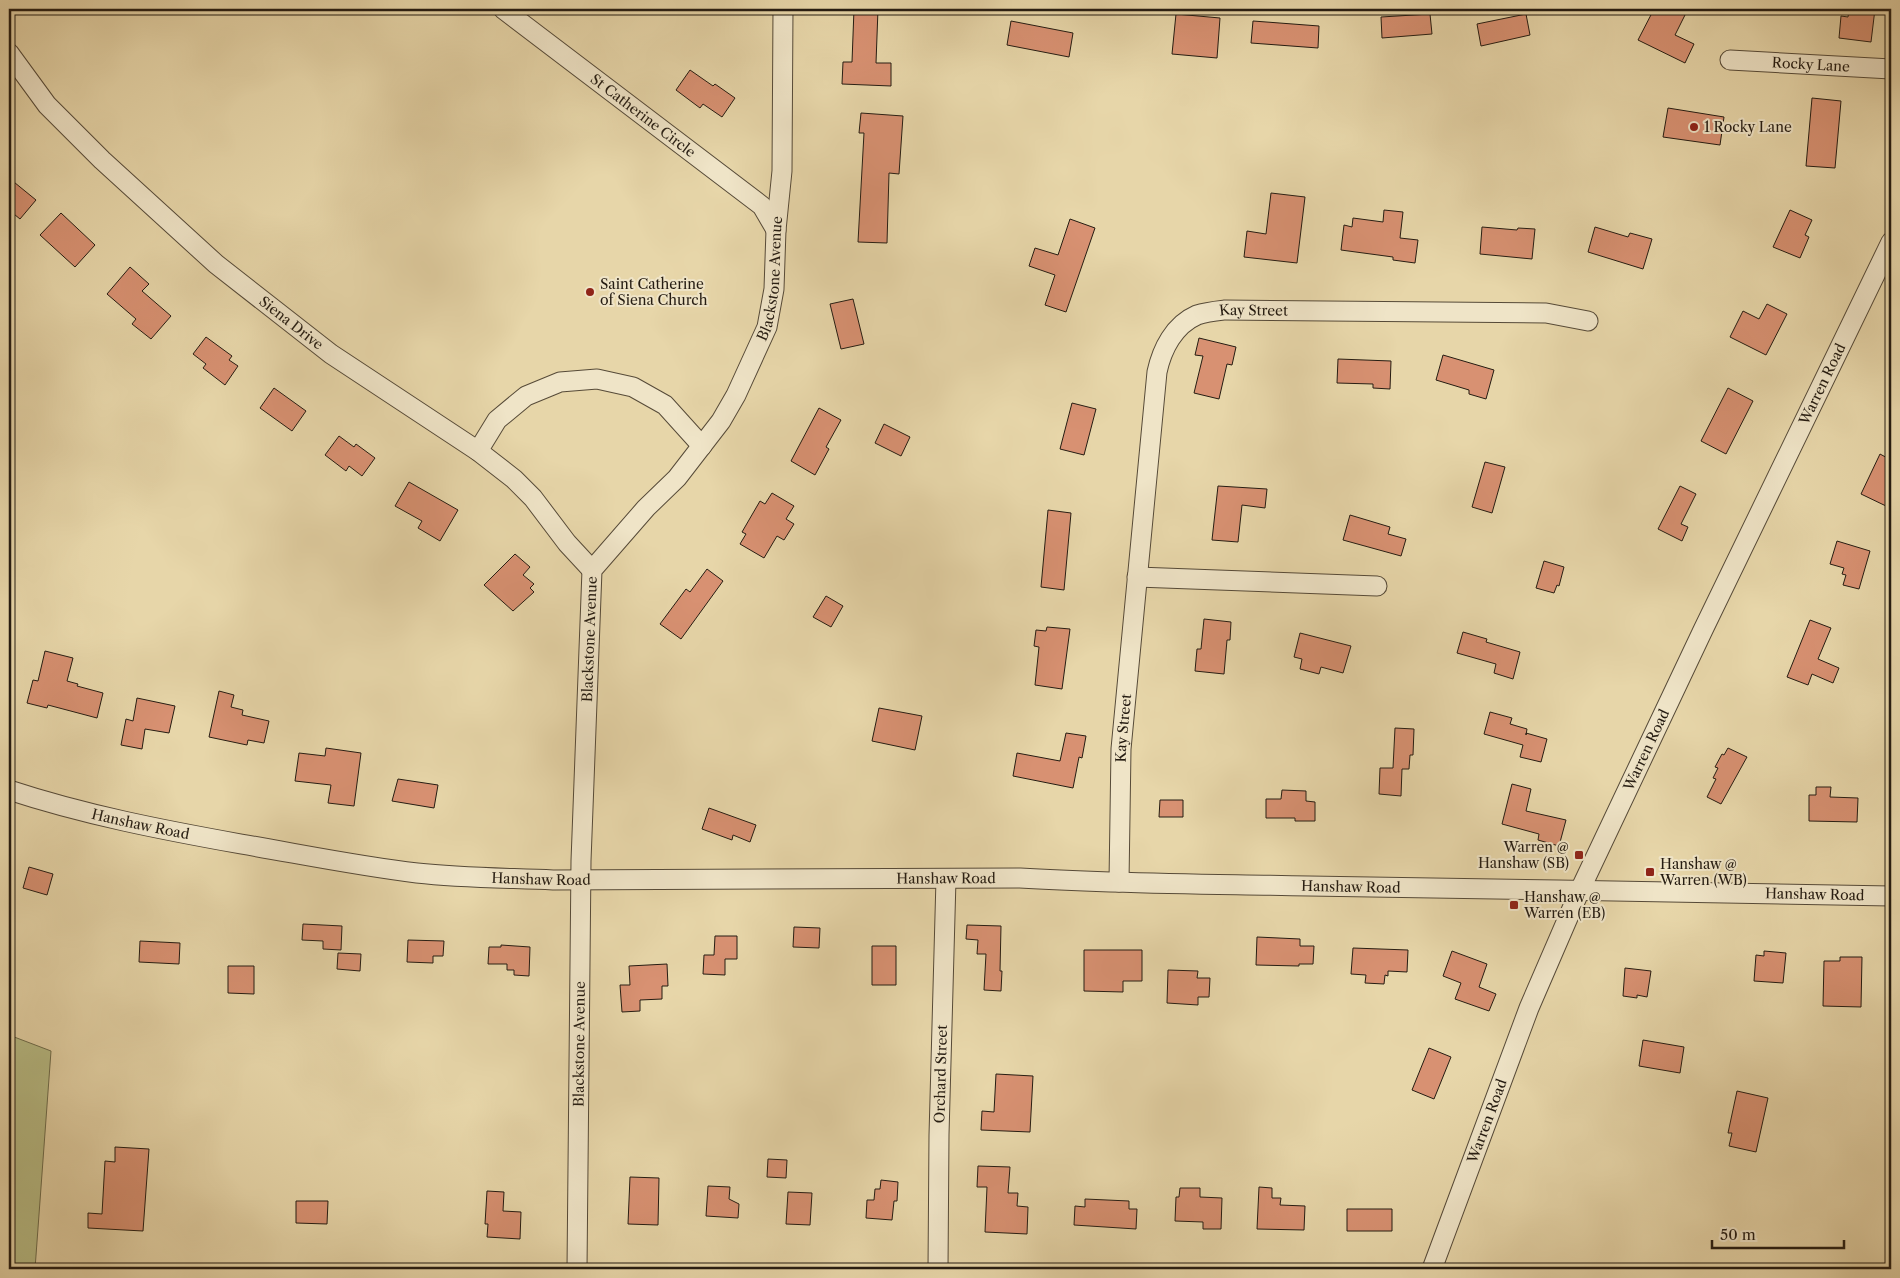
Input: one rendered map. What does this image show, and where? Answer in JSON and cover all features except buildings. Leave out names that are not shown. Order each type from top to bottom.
[{"type":"street","name":"St Catherine Circle","points":[[503,9],[762,206],[776,230]]},
{"type":"street","name":"Blackstone Avenue","points":[[577,1269],[581,879],[592,570],[646,508],[676,478],[721,421],[736,395],[766,327],[774,290],[776,230],[782,171],[783,9]]},
{"type":"street","name":"Siena Drive","points":[[9,53],[47,105],[102,160],[223,270],[331,354],[478,451],[514,479],[533,498],[567,543],[592,570]]},
{"type":"street","name":"Rocky Lane","points":[[1730,60],[1891,69]]},
{"type":"street","name":"Warren Road","points":[[1432,1269],[1528,1008],[1580,890],[1703,630],[1891,242]]},
{"type":"street","name":"Kay Street","points":[[1118,882],[1121,749],[1137,577],[1160,358],[1174,333],[1197,315],[1225,310],[1546,313],[1588,321]]},
{"type":"street","points":[[478,451],[497,420],[526,396],[560,382],[597,378],[633,387],[665,405],[702,446]]},
{"type":"street","points":[[1137,577],[1377,586]]},
{"type":"street","name":"Hanshaw Road","points":[[9,790],[109,819],[368,866],[418,873],[480,877],[581,879],[1020,878],[1424,889],[1891,896]]},
{"type":"street","name":"Orchard Street","points":[[938,1269],[939,1135],[946,878]]},
{"type":"green space","points":[[9,1035],[51,1051],[35,1269],[9,1269]]},
{"type":"place","name":"1 Rocky Lane","points":[[1694,127]]},
{"type":"place","name":"Saint Catherine of Siena Church","points":[[590,292]]},
{"type":"place","name":"Warren @ Hanshaw (SB)","points":[[1579,855]]},
{"type":"place","name":"Hanshaw @ Warren (WB)","points":[[1650,872]]},
{"type":"place","name":"Hanshaw @ Warren (EB)","points":[[1514,905]]}]
